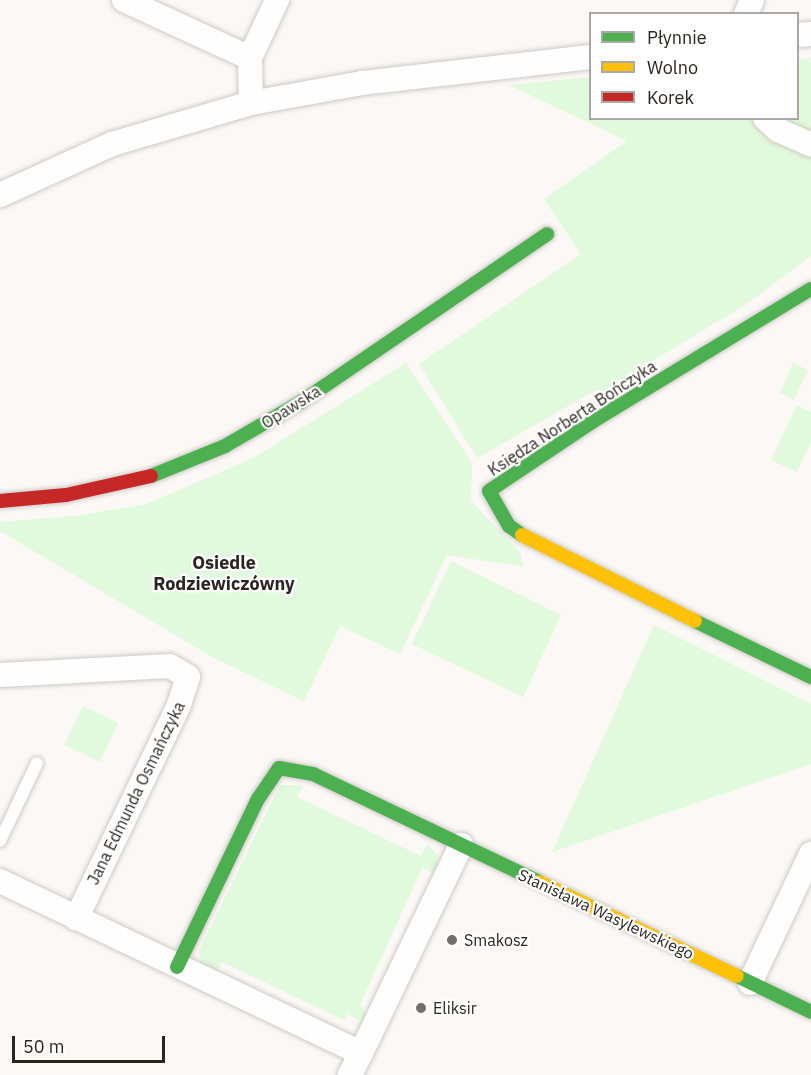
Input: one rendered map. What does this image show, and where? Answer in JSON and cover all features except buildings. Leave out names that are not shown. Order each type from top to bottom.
[{"type":"street","points":[[124,0],[250,58]]},
{"type":"street","points":[[251,103],[250,58],[277,0]]},
{"type":"street","points":[[0,195],[112,144],[251,103],[362,83],[589,57]]},
{"type":"street","points":[[767,120],[778,130],[811,145]]},
{"type":"street","name":"Opawska","points":[[0,501],[66,495],[142,479],[225,446],[302,402],[547,234]]},
{"type":"street","name":"Księdza Norberta Bończyka","points":[[811,289],[583,428],[489,491],[509,526],[534,544],[811,677]]},
{"type":"street","name":"Jana Edmunda Osmańczyka","points":[[0,675],[170,666],[188,676],[187,688],[76,920]]},
{"type":"street","name":"Stanisława Wasylewskiego","points":[[177,967],[258,800],[279,768],[313,774],[811,1012]]},
{"type":"street","points":[[350,1075],[464,847]]},
{"type":"street","points":[[750,983],[811,854]]},
{"type":"street","points":[[0,881],[76,920],[360,1053]]},
{"type":"lane","points":[[0,841],[37,763]]},
{"type":"green space","points":[[811,58],[811,256],[745,305],[601,392],[598,389],[477,458],[419,364],[581,254],[544,199],[627,141],[509,85],[589,77],[589,120],[799,120],[799,59]]},
{"type":"green space","points":[[406,363],[472,463],[471,501],[520,552],[524,567],[447,555],[400,654],[340,626],[304,701],[214,658],[0,531],[0,522],[74,516],[147,504],[253,458]]},
{"type":"green space","points":[[793,363],[808,370],[794,400],[780,393]]},
{"type":"green space","points":[[797,405],[811,412],[811,442],[797,472],[771,460]]},
{"type":"green space","points":[[451,561],[561,615],[523,697],[412,644]]},
{"type":"green space","points":[[654,625],[811,704],[811,764],[552,852]]},
{"type":"green space","points":[[83,706],[118,723],[100,762],[64,745]]},
{"type":"green space","points":[[280,785],[303,785],[297,797],[421,856],[427,844],[438,856],[436,874],[422,868],[360,1005],[368,1017],[365,1024],[347,1014],[344,1020],[222,962],[216,974],[202,965],[199,951]]},
{"type":"traffic: fast","points":[[151,476],[225,446],[301,402],[547,234]]},
{"type":"traffic: fast","points":[[522,535],[509,526],[489,491],[592,422],[811,289]]},
{"type":"traffic: fast","points":[[695,621],[811,677]]},
{"type":"traffic: fast","points":[[177,967],[258,799],[279,768],[313,774],[539,882]]},
{"type":"traffic: fast","points":[[737,976],[811,1012]]},
{"type":"traffic: slow","points":[[522,535],[695,621]]},
{"type":"traffic: slow","points":[[539,882],[737,976]]},
{"type":"traffic: jam","points":[[0,501],[66,495],[151,476]]},
{"type":"place","name":"Smakosz","points":[[452,940]]},
{"type":"place","name":"Eliksir","points":[[421,1008]]},
{"type":"district","name":"Osiedle Rodziewiczówny","points":[[224,574]]}]
